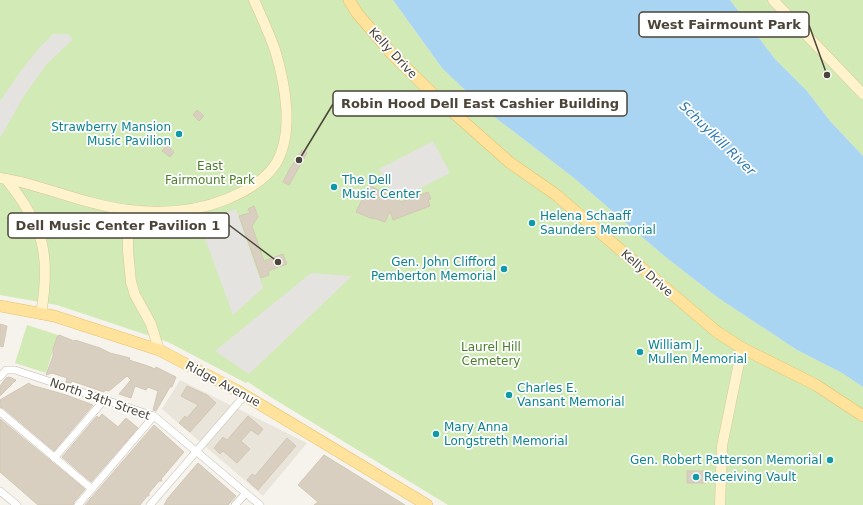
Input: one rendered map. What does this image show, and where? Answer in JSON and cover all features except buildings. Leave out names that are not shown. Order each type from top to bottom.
[{"type":"main road","points":[[3,178],[30,184],[71,198],[128,210],[172,212],[205,207],[230,198],[245,191],[262,179],[275,166],[281,154],[286,127],[286,113],[284,92],[275,50],[254,0]]},
{"type":"main road","name":"Kelly Drive","points":[[349,0],[357,13],[392,54],[436,97],[509,162],[555,194],[717,332],[742,348],[816,385],[863,416]]},
{"type":"main road","points":[[773,0],[863,94]]},
{"type":"main road","points":[[779,0],[786,13]]},
{"type":"main road","points":[[3,178],[20,196],[32,214],[42,242],[46,271],[41,314]]},
{"type":"main road","points":[[128,210],[128,251],[131,282],[138,300],[151,324],[159,350]]},
{"type":"main road","name":"Ridge Avenue","points":[[0,306],[54,316],[159,350],[245,395],[427,505]]},
{"type":"main road","points":[[720,505],[722,446],[742,348]]},
{"type":"street","name":"North 34th Street","points":[[0,377],[6,370],[15,370],[154,416],[260,505]]},
{"type":"street","points":[[150,505],[245,395]]},
{"type":"street","points":[[54,458],[105,399]]},
{"type":"street","points":[[0,412],[92,489]]},
{"type":"street","points":[[78,505],[154,416]]},
{"type":"street","points":[[0,491],[17,505]]},
{"type":"street","points":[[235,505],[246,493]]},
{"type":"shaded area","points":[[53,34],[68,34],[73,39],[47,64],[24,96],[0,138],[0,101],[20,72],[39,48]]},
{"type":"shaded area","points":[[433,141],[450,173],[396,201],[379,169]]},
{"type":"shaded area","points":[[236,209],[263,288],[233,315],[199,222]]},
{"type":"shaded area","points":[[311,273],[352,276],[249,374],[215,351]]},
{"type":"shaded area","points":[[180,380],[307,443],[263,496],[162,409]]},
{"type":"green space","points":[[0,0],[393,0],[442,68],[488,112],[574,178],[663,255],[717,297],[797,350],[842,373],[863,387],[863,505],[448,505],[269,396],[248,382],[249,381],[246,383],[168,342],[57,305],[0,295]]},
{"type":"green space","points":[[730,0],[863,0],[863,156],[830,121],[807,91],[775,59]]},
{"type":"green space","points":[[27,325],[58,335],[46,373],[15,363]]},
{"type":"water","name":"Schuylkill River","points":[[393,0],[730,0],[775,59],[807,91],[830,121],[863,156],[863,387],[842,373],[797,350],[717,297],[663,255],[574,178],[488,112],[442,68]]},
{"type":"place","name":"West Fairmount Park","points":[[827,75]]},
{"type":"place","name":"Strawberry Mansion Music Pavilion","points":[[179,134]]},
{"type":"place","name":"Robin Hood Dell East Cashier Building","points":[[299,160]]},
{"type":"place","name":"The Dell Music Center","points":[[334,187]]},
{"type":"place","name":"Helena Schaaff Saunders Memorial","points":[[532,223]]},
{"type":"place","name":"Dell Music Center Pavilion 1","points":[[278,262]]},
{"type":"place","name":"Gen. John Clifford Pemberton Memorial","points":[[504,269]]},
{"type":"place","name":"William J. Mullen Memorial","points":[[640,352]]},
{"type":"place","name":"Charles E. Vansant Memorial","points":[[509,395]]},
{"type":"place","name":"Mary Anna Longstreth Memorial","points":[[436,434]]},
{"type":"place","name":"Gen. Robert Patterson Memorial","points":[[830,460]]},
{"type":"place","name":"Receiving Vault","points":[[696,477]]},
{"type":"park label","name":"East Fairmount Park","points":[[210,173]]},
{"type":"park label","name":"Laurel Hill Cemetery","points":[[491,354]]}]
